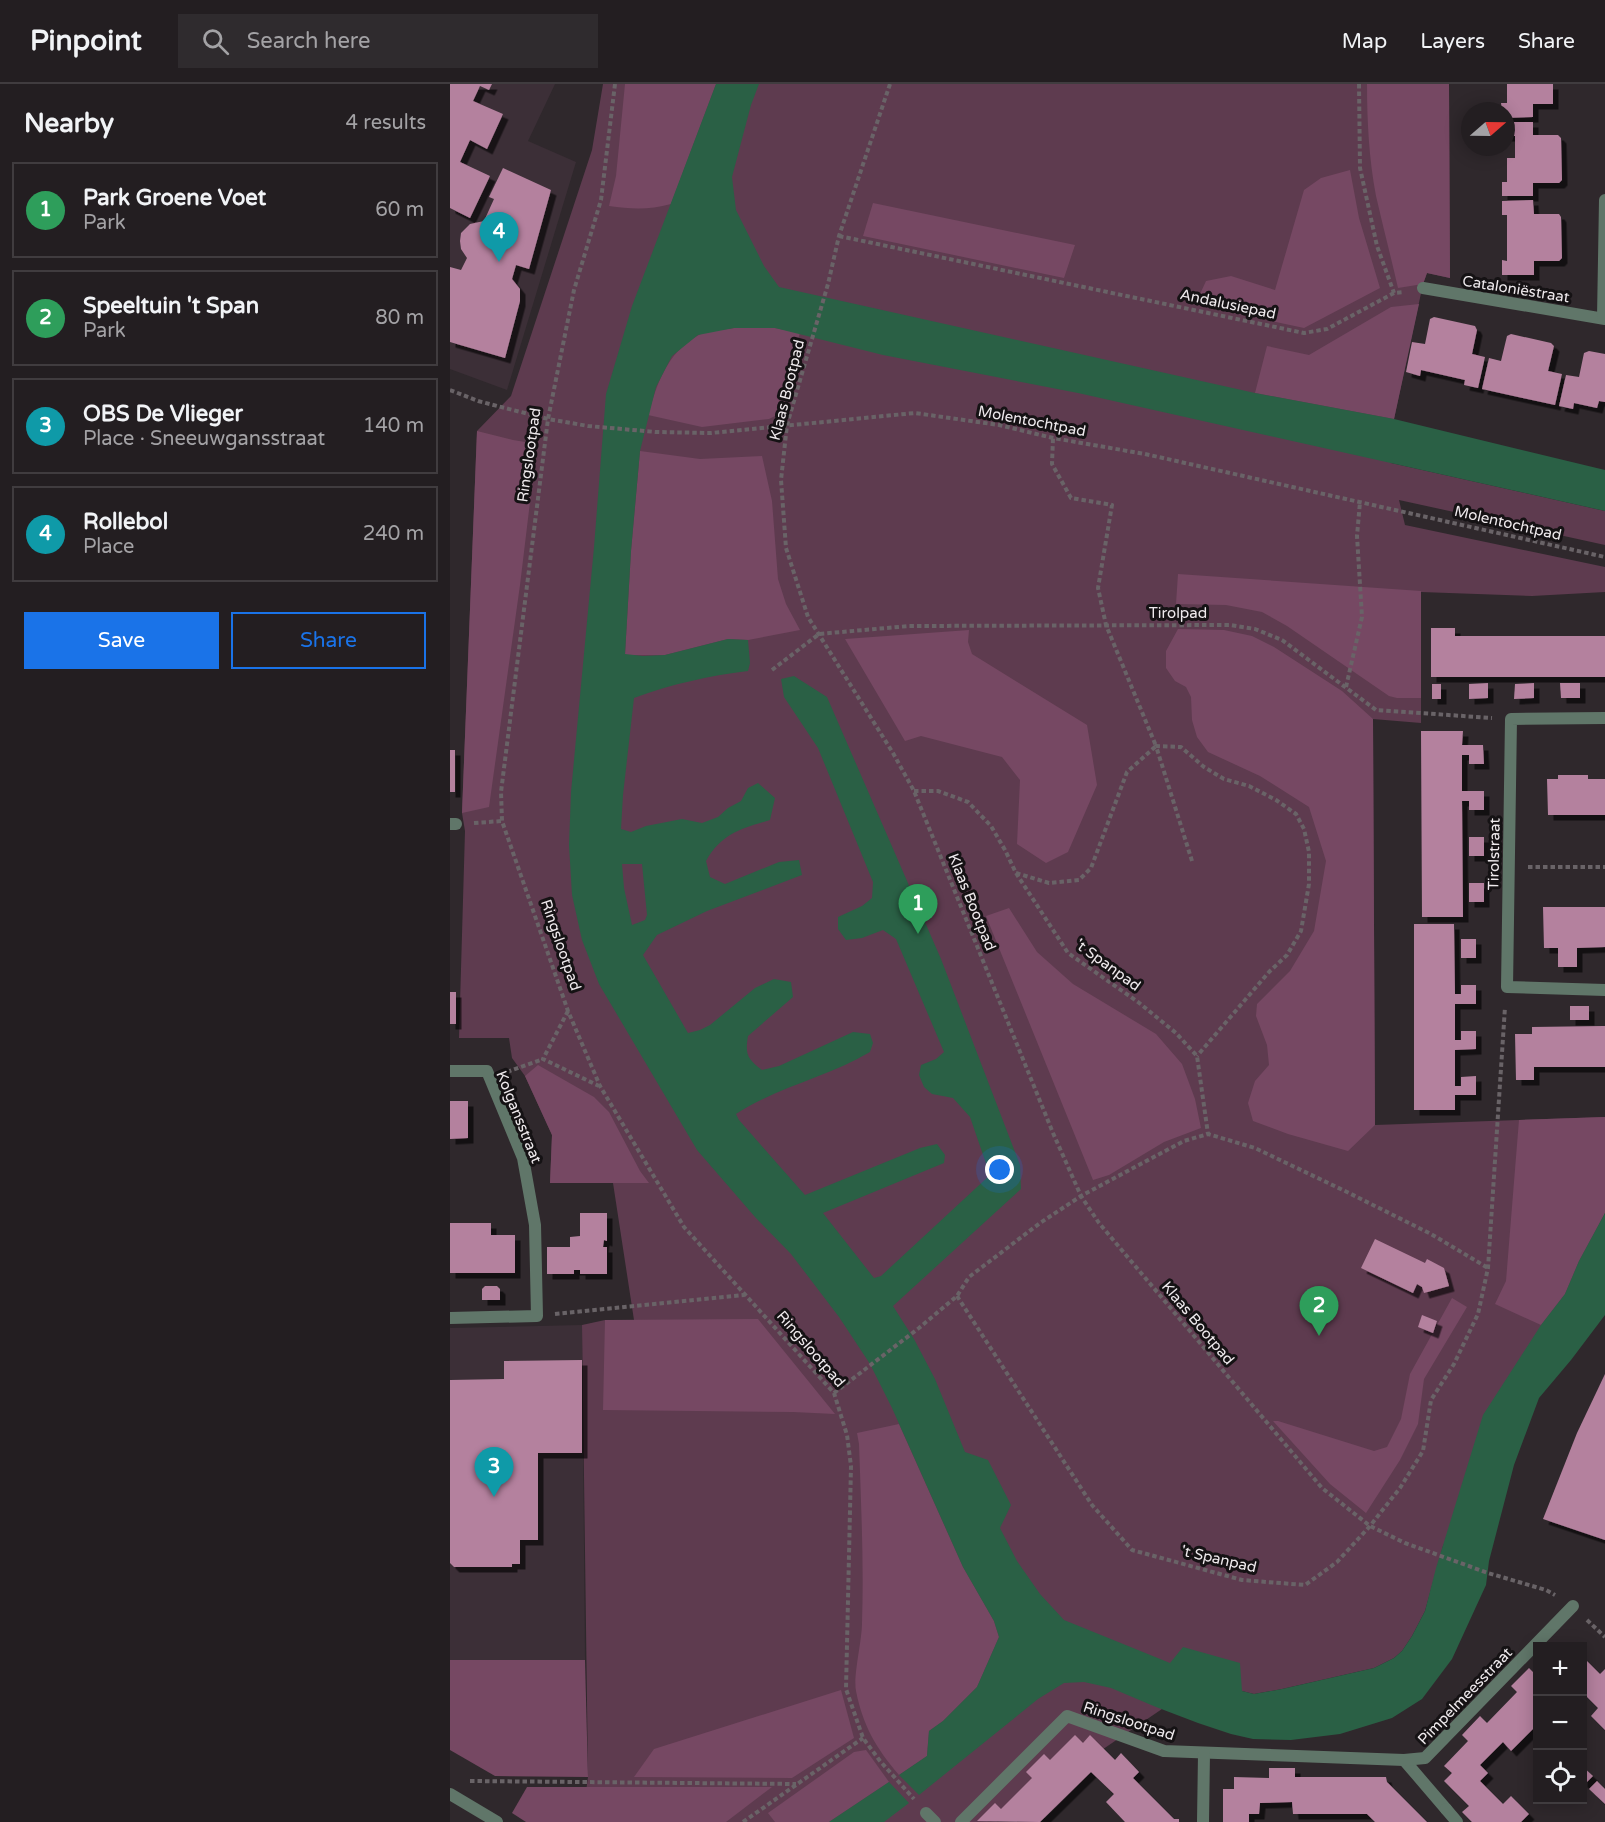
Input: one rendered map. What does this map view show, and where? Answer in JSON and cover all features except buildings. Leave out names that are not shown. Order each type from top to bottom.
[{"type":"street","points":[[1604,319],[1605,200]]},
{"type":"street","name":"Cataloniëstraat","points":[[1423,288],[1604,319]]},
{"type":"street","points":[[1511,719],[1605,718]]},
{"type":"street","name":"Tirolstraat","points":[[1507,987],[1511,719]]},
{"type":"street","points":[[1507,987],[1605,990]]},
{"type":"street","name":"Kolgansstraat","points":[[450,1071],[487,1071],[523,1158],[535,1225],[537,1316]]},
{"type":"street","points":[[450,1318],[537,1316]]},
{"type":"street","name":"Pimpelmeesstraat","points":[[1404,1760],[1425,1758],[1573,1606]]},
{"type":"street","name":"Ringslootpad","points":[[961,1822],[1067,1716],[1164,1751],[1404,1760]]},
{"type":"street","points":[[1203,1822],[1204,1754]]},
{"type":"street","points":[[1404,1760],[1457,1822]]},
{"type":"street","points":[[450,1794],[497,1822]]},
{"type":"path","name":"Ringslootpad","points":[[615,84],[601,200],[574,290],[548,419],[501,792],[502,821],[568,1011],[600,1086],[684,1227],[834,1393],[847,1436],[851,1466],[846,1689],[863,1738],[930,1818]]},
{"type":"path","name":"Klaas Bootpad","points":[[890,84],[839,236],[828,284],[787,425],[781,480],[786,548],[808,617],[893,753],[914,791],[1053,1133],[1081,1196],[1107,1232],[1322,1488],[1370,1526],[1439,1557],[1488,1573]]},
{"type":"path","name":"Andalusiepad","points":[[839,236],[1304,333],[1327,329],[1394,293],[1377,246],[1360,168],[1359,84]]},
{"type":"path","name":"Molentochtpad","points":[[450,390],[478,401],[548,419],[588,426],[656,432],[711,433],[915,413],[999,425],[1053,438],[1145,454],[1605,557]]},
{"type":"path","points":[[1053,438],[1052,464],[1071,498],[1112,505],[1098,588],[1106,626],[1156,746],[1192,861]]},
{"type":"path","points":[[1346,687],[1362,617],[1357,536],[1360,502]]},
{"type":"path","name":"Tirolpad","points":[[819,634],[909,626],[1230,625],[1255,629],[1282,640],[1376,710],[1511,719]]},
{"type":"path","points":[[772,670],[819,634]]},
{"type":"path","points":[[1016,873],[1049,883],[1079,880],[1091,868],[1127,772],[1156,746],[1181,747],[1204,767],[1224,779],[1249,786],[1296,814],[1304,829],[1310,852],[1309,884],[1301,931],[1287,955],[1269,972],[1197,1056],[1208,1134]]},
{"type":"path","name":"'t Spanpad","points":[[914,791],[938,790],[968,802],[991,826],[1016,873],[1068,953],[1138,1002],[1176,1033],[1197,1056]]},
{"type":"path","points":[[453,824],[502,821]]},
{"type":"path","points":[[1509,867],[1605,867]]},
{"type":"path","name":"'t Spanpad","points":[[957,1296],[1092,1505],[1132,1550],[1242,1580],[1305,1585],[1337,1562],[1400,1488],[1423,1451],[1431,1400],[1454,1364],[1478,1314],[1488,1268],[1507,987]]},
{"type":"path","points":[[491,1078],[543,1059],[568,1011]]},
{"type":"path","points":[[543,1059],[600,1086]]},
{"type":"path","points":[[834,1393],[858,1372],[919,1328],[957,1296],[969,1277],[1040,1223],[1081,1196],[1184,1142],[1208,1134],[1256,1148],[1431,1234],[1488,1268]]},
{"type":"path","points":[[537,1316],[744,1295]]},
{"type":"path","points":[[743,1822],[863,1738]]},
{"type":"path","points":[[462,1781],[796,1784]]},
{"type":"shaded area","points":[[450,84],[555,84],[528,141],[576,162],[507,390],[450,369]]},
{"type":"shaded area","points":[[603,84],[1449,84],[1450,278],[1427,273],[1423,284],[1394,419],[1391,463],[1605,511],[1605,545],[1399,500],[1405,525],[1605,567],[1605,592],[1532,596],[1421,592],[1421,723],[1373,719],[1375,1125],[1605,1117],[1605,1213],[1443,1546],[1425,1611],[1402,1651],[1394,1658],[1374,1668],[1282,1689],[1254,1694],[1242,1691],[1162,1709],[996,1822],[582,1822],[588,1777],[582,1325],[605,1320],[634,1320],[613,1183],[550,1183],[552,1135],[525,1076],[512,1058],[509,1038],[459,1038],[465,831],[462,813],[477,431],[511,396],[592,150]]},
{"type":"shaded area","points":[[625,84],[716,84],[671,204],[640,208],[609,206],[616,176]]},
{"type":"shaded area","points":[[716,84],[759,84],[751,105],[732,177],[736,210],[764,266],[779,287],[1255,393],[1394,419],[1605,470],[1605,511],[1078,393],[883,355],[775,328],[734,328],[698,335],[672,356],[656,387],[640,451],[625,654],[665,655],[728,639],[748,640],[750,663],[748,671],[690,681],[634,698],[621,829],[631,832],[646,826],[682,819],[702,823],[718,817],[741,801],[748,788],[758,783],[775,798],[770,820],[733,833],[719,844],[706,861],[710,877],[725,884],[779,862],[799,860],[802,875],[707,911],[657,935],[643,955],[688,1033],[710,1025],[755,988],[774,979],[791,982],[793,997],[748,1036],[748,1056],[762,1070],[779,1066],[853,1032],[870,1034],[873,1043],[870,1052],[854,1061],[768,1096],[736,1114],[805,1195],[920,1148],[937,1144],[945,1155],[944,1163],[823,1213],[874,1278],[881,1276],[990,1175],[970,1117],[953,1098],[932,1094],[924,1087],[919,1075],[921,1065],[936,1059],[944,1052],[896,939],[883,930],[862,938],[846,940],[838,929],[838,917],[862,906],[872,898],[873,882],[818,748],[784,697],[781,679],[794,676],[827,697],[941,959],[1020,1165],[1021,1189],[893,1306],[935,1379],[965,1452],[988,1460],[1011,1505],[1000,1528],[1017,1561],[1040,1594],[1064,1620],[1170,1663],[1183,1647],[1240,1663],[1242,1691],[1254,1694],[1374,1668],[1394,1658],[1412,1636],[1425,1611],[1483,1415],[1541,1325],[1565,1294],[1579,1261],[1605,1213],[1605,1315],[1539,1398],[1514,1465],[1489,1561],[1486,1585],[1452,1659],[1422,1699],[1392,1718],[1340,1734],[1291,1740],[1253,1739],[1198,1723],[1111,1688],[1084,1682],[1064,1683],[1038,1699],[919,1795],[899,1775],[927,1756],[929,1731],[943,1721],[977,1687],[999,1637],[994,1621],[963,1567],[870,1364],[839,1317],[791,1254],[755,1217],[697,1150],[599,984],[582,940],[572,895],[569,845],[571,792],[606,394],[632,306]],"holes":[[[622,864],[642,864],[647,915],[645,920],[632,925],[624,888]]]},
{"type":"shaded area","points":[[1367,84],[1449,84],[1450,278],[1427,273],[1423,284],[1398,288],[1376,196],[1369,140]]},
{"type":"shaded area","points":[[1350,170],[1359,218],[1380,288],[1304,328],[1195,305],[1206,281],[1231,276],[1275,290],[1304,190],[1321,178]]},
{"type":"shaded area","points":[[873,203],[1075,245],[1064,278],[863,236]]},
{"type":"shaded area","points":[[1419,304],[1394,419],[1255,393],[1267,346],[1309,355],[1391,307]]},
{"type":"shaded area","points":[[734,328],[775,328],[800,333],[775,416],[769,419],[702,427],[648,415],[665,370],[678,351],[701,334]]},
{"type":"shaded area","points":[[477,431],[537,444],[489,807],[462,813]]},
{"type":"shaded area","points":[[640,451],[700,459],[762,456],[772,501],[778,579],[786,604],[800,630],[748,640],[728,639],[665,655],[625,655]]},
{"type":"shaded area","points":[[1178,574],[1421,591],[1421,698],[1389,696],[1287,626],[1262,612],[1226,605],[1176,604]]},
{"type":"shaded area","points":[[1178,629],[1224,630],[1252,636],[1274,647],[1342,691],[1373,719],[1375,1125],[1348,1151],[1288,1134],[1253,1121],[1248,1103],[1255,1081],[1269,1065],[1267,1045],[1256,1016],[1257,1004],[1290,971],[1314,931],[1326,861],[1309,807],[1260,776],[1208,752],[1197,737],[1192,720],[1191,697],[1186,687],[1175,681],[1166,668],[1166,651]]},
{"type":"shaded area","points":[[969,630],[968,642],[972,654],[1087,725],[1097,785],[1068,852],[1046,863],[1017,844],[1020,780],[1002,757],[921,736],[905,741],[845,639]]},
{"type":"shaded area","points":[[1009,908],[1037,952],[1073,984],[1156,1034],[1182,1064],[1195,1099],[1201,1128],[1164,1142],[1109,1175],[1093,1180],[986,916]]},
{"type":"shaded area","points":[[538,1065],[594,1097],[609,1112],[640,1171],[649,1183],[550,1183],[552,1135],[525,1076]]},
{"type":"shaded area","points":[[1605,1117],[1605,1213],[1579,1261],[1565,1294],[1541,1325],[1495,1304],[1506,1281],[1519,1120]]},
{"type":"shaded area","points":[[1452,1298],[1467,1307],[1424,1379],[1418,1424],[1400,1460],[1366,1513],[1330,1484],[1273,1421],[1374,1451],[1387,1447],[1401,1419],[1410,1374]]},
{"type":"shaded area","points":[[758,1319],[835,1414],[603,1410],[605,1320]]},
{"type":"shaded area","points":[[582,1325],[585,1660],[450,1660],[450,1328]]},
{"type":"shaded area","points":[[899,1424],[963,1567],[994,1621],[999,1637],[977,1687],[943,1721],[929,1731],[927,1756],[899,1775],[872,1736],[862,1715],[855,1685],[863,1601],[857,1433]]},
{"type":"shaded area","points":[[450,1660],[585,1660],[588,1777],[495,1776],[450,1750]]},
{"type":"shaded area","points":[[841,1690],[854,1738],[792,1778],[634,1777],[654,1749]]},
{"type":"shaded area","points":[[866,1750],[889,1782],[829,1822],[775,1822],[768,1813],[854,1752]]},
{"type":"shaded area","points":[[889,1782],[909,1803],[884,1822],[829,1822]]},
{"type":"shaded area","points":[[527,1787],[772,1787],[726,1822],[526,1822],[512,1813]]},
{"type":"place","name":"Rollebol","points":[[499,262]]},
{"type":"place","name":"Park Groene Voet","points":[[918,934]]},
{"type":"place","name":"Speeltuin 't Span","points":[[1319,1336]]},
{"type":"place","name":"OBS De Vlieger","points":[[494,1497]]}]
